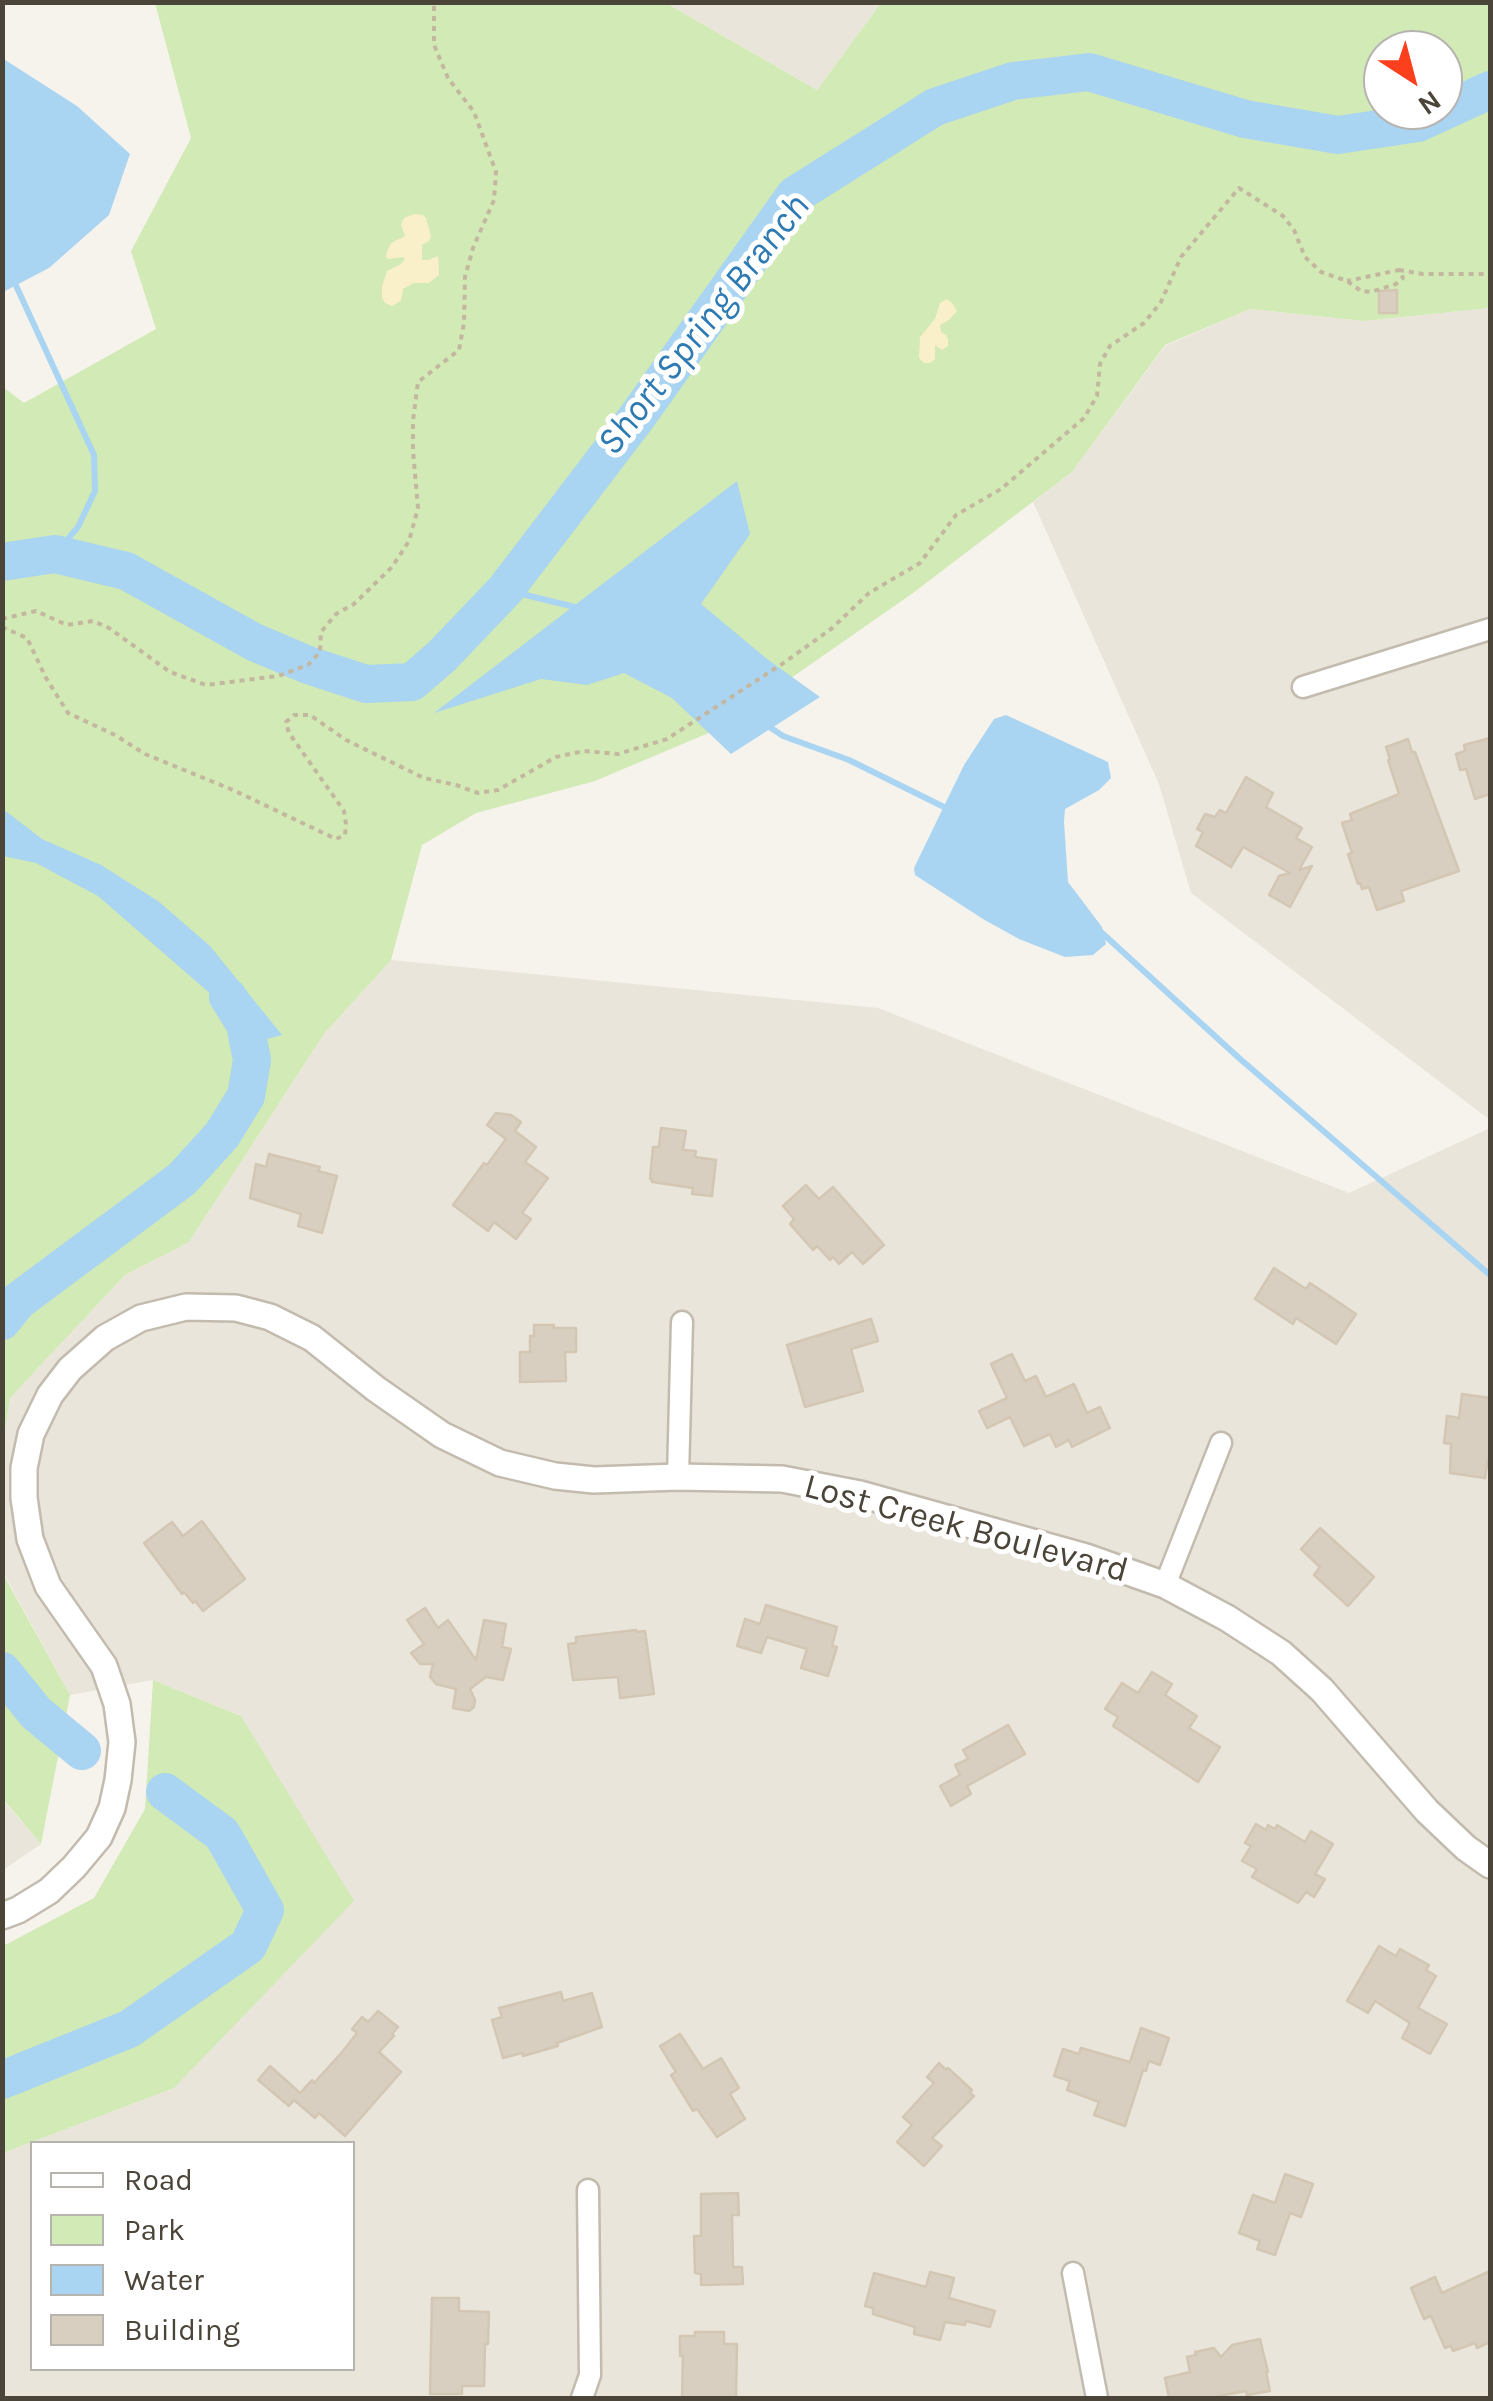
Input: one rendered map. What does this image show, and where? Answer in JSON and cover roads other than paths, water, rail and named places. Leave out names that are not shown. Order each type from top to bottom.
[{"type":"street","points":[[1303,687],[1490,630]]},
{"type":"street","name":"Lost Creek Boulevard","points":[[2,1916],[48,1892],[98,1837],[112,1808],[122,1742],[117,1704],[104,1666],[48,1586],[30,1539],[24,1468],[31,1434],[50,1395],[70,1368],[105,1338],[141,1318],[186,1307],[236,1308],[270,1317],[312,1338],[442,1435],[500,1463],[555,1476],[594,1480],[782,1479],[860,1494],[1086,1557],[1166,1585],[1227,1618],[1281,1654],[1322,1690],[1427,1811],[1490,1865]]},
{"type":"street","points":[[678,1477],[682,1322]]},
{"type":"street","points":[[1166,1585],[1220,1443]]},
{"type":"street","points":[[582,2398],[590,2375],[588,2190]]},
{"type":"street","points":[[1073,2274],[1097,2398]]},
{"type":"water","points":[[2,58],[77,106],[130,154],[109,215],[49,268],[3,292]]},
{"type":"water","points":[[737,481],[750,534],[701,604],[820,697],[731,754],[672,698],[624,673],[587,685],[541,679],[434,713]]},
{"type":"water","points":[[1006,715],[1108,762],[1111,778],[1099,790],[1065,809],[1068,882],[1102,927],[1106,944],[1093,955],[1065,957],[1019,939],[915,875],[914,868],[964,765],[994,719]]},
{"type":"water","points":[[3,809],[42,839],[101,865],[158,901],[210,946],[282,1035],[247,1044],[221,1003],[98,896],[36,863],[3,856]]},
{"type":"waterway","name":"Short Spring Branch","points":[[2,562],[55,554],[126,571],[254,642],[308,665],[366,684],[412,682],[505,590],[637,417],[795,195],[935,107],[1013,81],[1089,72],[1245,119],[1338,135],[1418,123],[1490,90]]},
{"type":"waterway","points":[[13,279],[94,455],[95,491],[78,527],[55,554]]},
{"type":"waterway","points":[[505,590],[579,608]]},
{"type":"waterway","points":[[765,724],[783,736],[849,760],[948,809]]},
{"type":"waterway","points":[[1101,932],[1239,1058],[1490,1275]]},
{"type":"waterway","name":"Short Spring Branch","points":[[2,1321],[18,1301],[182,1179],[222,1135],[246,1096],[252,1060],[245,1024],[228,997]]},
{"type":"waterway","name":"Short Spring Branch","points":[[2,1671],[36,1713],[82,1751]]},
{"type":"waterway","name":"Short Spring Branch","points":[[2,2080],[129,2029],[248,1946],[265,1910],[222,1834],[165,1792]]}]
